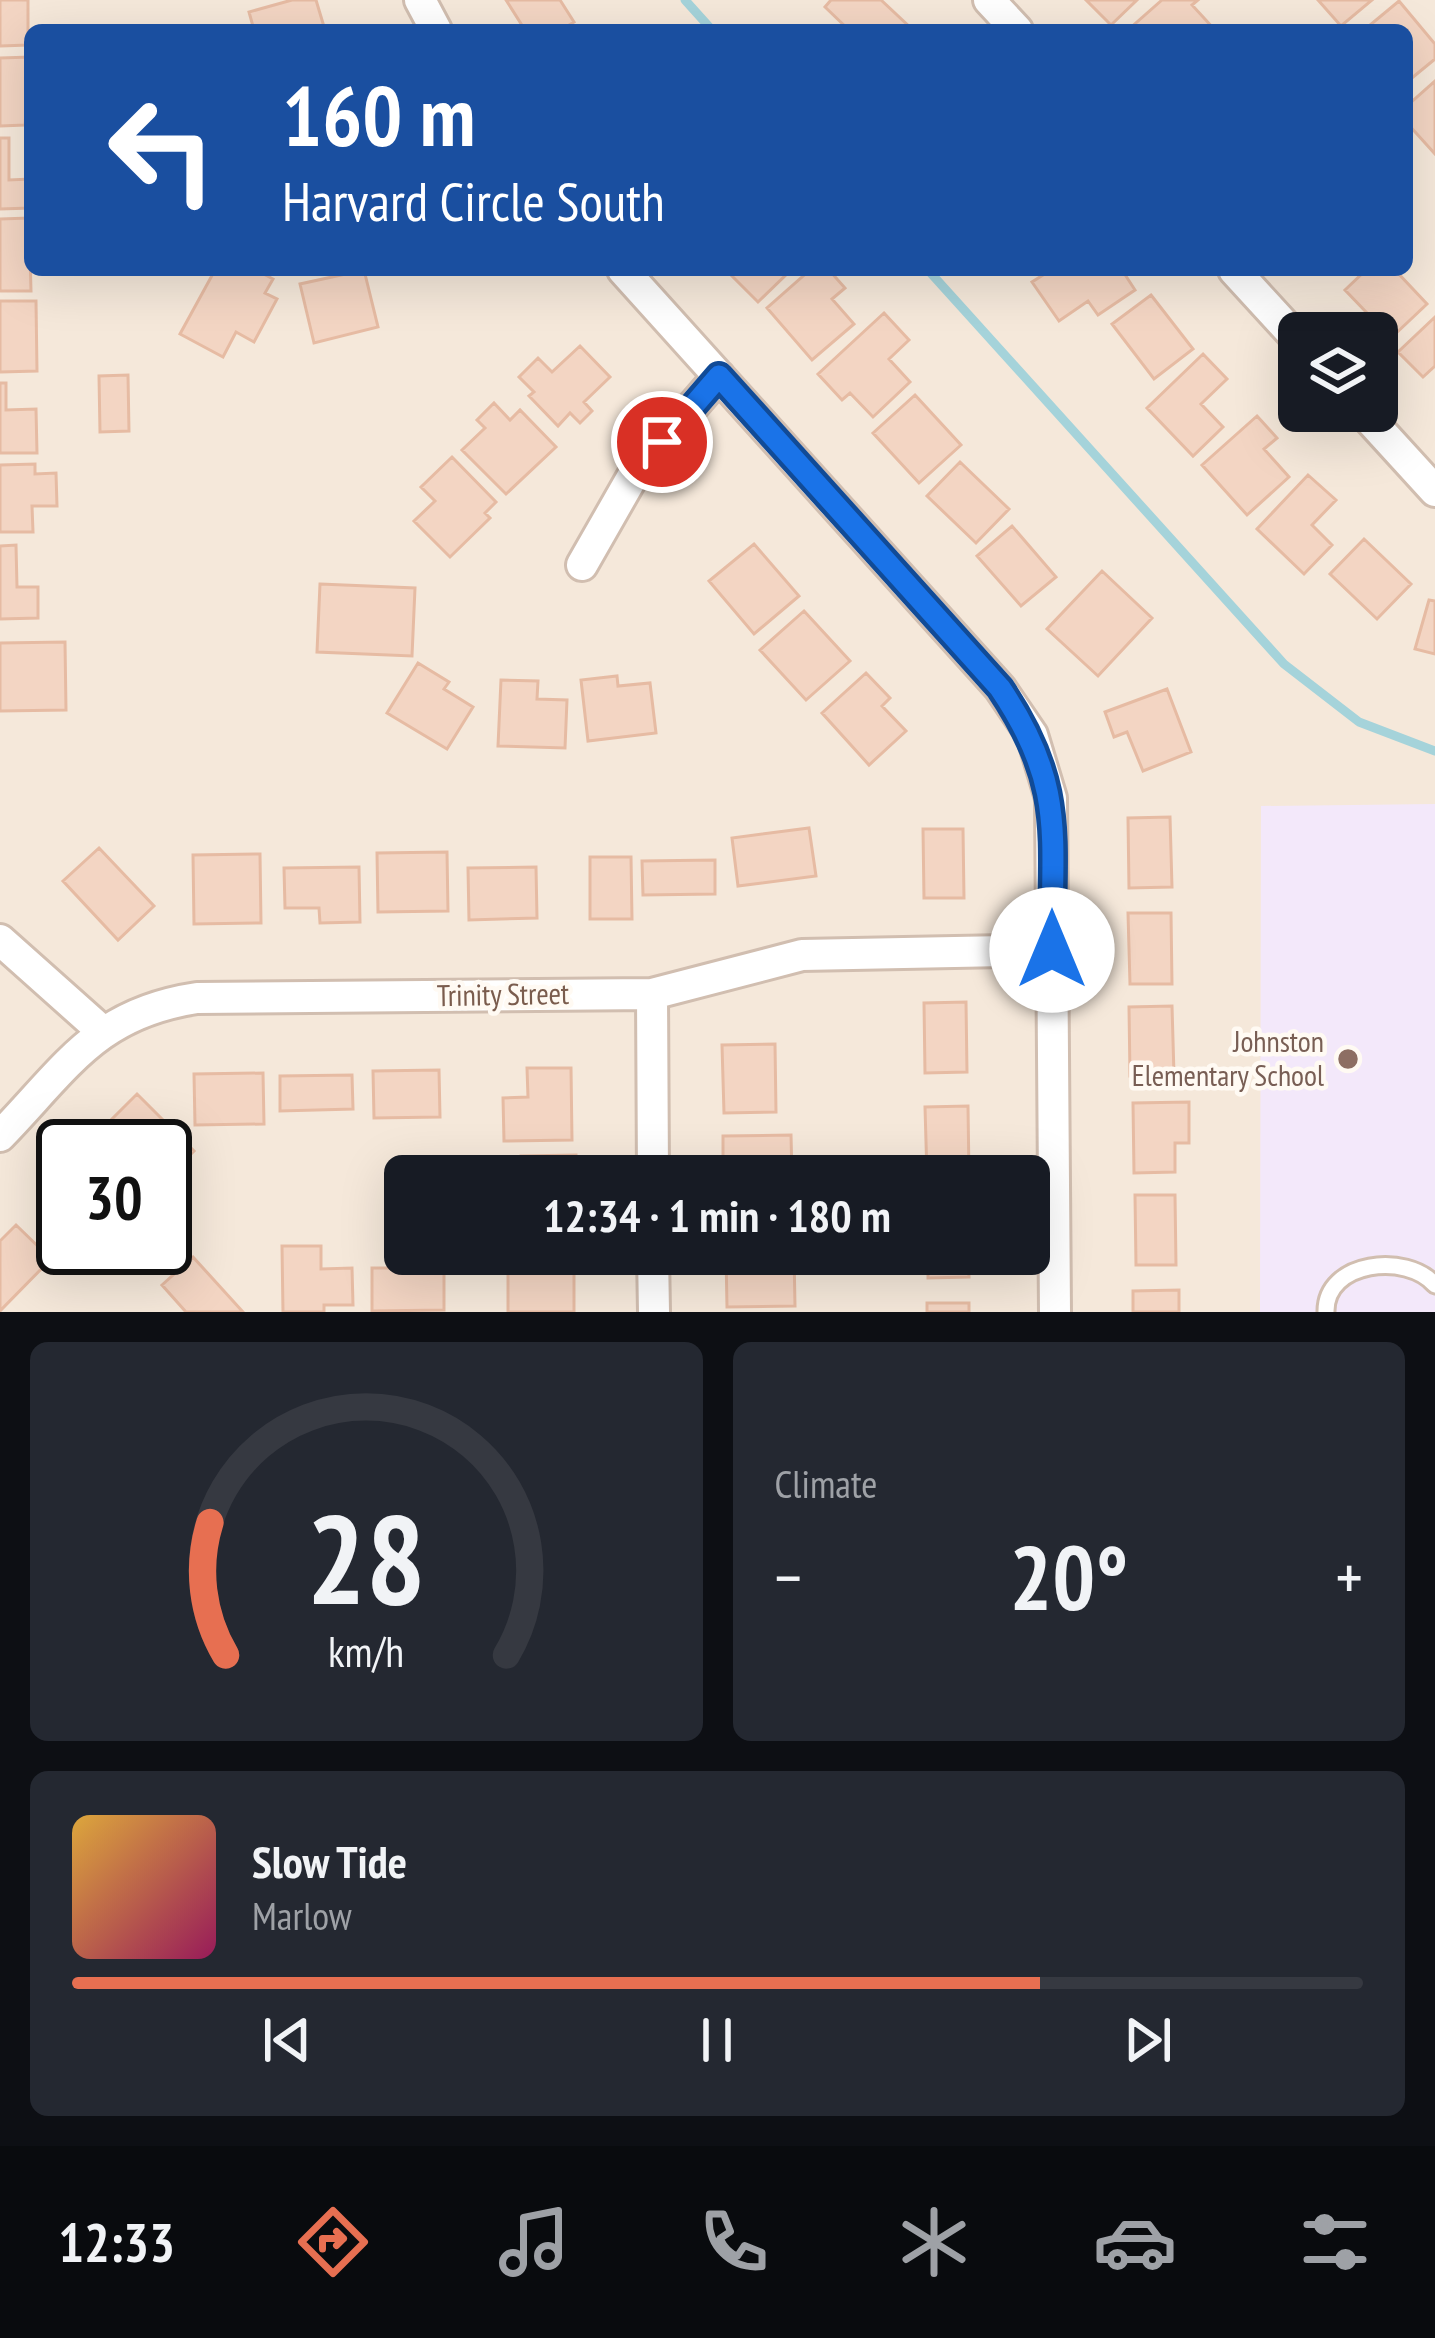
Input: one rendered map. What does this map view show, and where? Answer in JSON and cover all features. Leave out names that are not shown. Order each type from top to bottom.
[{"type":"street","points":[[989,0],[1011,24]]},
{"type":"street","points":[[628,276],[1000,688],[1032,735],[1052,798],[1054,1312]]},
{"type":"street","points":[[1239,276],[1278,318]]},
{"type":"street","points":[[582,565],[634,475],[719,376]]},
{"type":"street","points":[[1381,432],[1435,491]]},
{"type":"street","points":[[0,940],[101,1030]]},
{"type":"street","name":"Trinity Street","points":[[0,1136],[101,1030],[128,1014],[197,998],[652,994],[802,955],[1052,950]]},
{"type":"street","points":[[652,994],[653,1155]]},
{"type":"street","points":[[653,1275],[654,1312]]},
{"type":"lane","points":[[1326,1312],[1325,1298],[1344,1274],[1385,1264],[1427,1276],[1435,1286]]},
{"type":"shaded area","points":[[0,0],[1435,0],[1435,1312],[0,1312]]},
{"type":"shaded area","name":"Johnston Elementary School","points":[[1435,804],[1435,1312],[1260,1312],[1261,806]]},
{"type":"building","points":[[0,0],[28,0],[24,45],[0,46]]},
{"type":"building","points":[[292,0],[316,0],[323,24],[252,24],[249,12]]},
{"type":"building","points":[[506,0],[560,0],[574,22],[571,24],[521,24]]},
{"type":"building","points":[[831,0],[881,0],[907,24],[843,24],[825,7]]},
{"type":"building","points":[[1086,0],[1137,0],[1112,24]]},
{"type":"building","points":[[1162,0],[1198,0],[1192,5],[1209,24],[1135,24]]},
{"type":"building","points":[[1318,0],[1372,0],[1343,24]]},
{"type":"building","points":[[1399,1],[1435,44],[1435,59],[1413,77],[1413,24],[1371,24]]},
{"type":"building","points":[[24,57],[24,125],[0,126],[0,58]]},
{"type":"building","points":[[1435,81],[1435,154],[1413,130],[1413,101]]},
{"type":"building","points":[[0,138],[9,138],[9,180],[24,179],[24,208],[0,209]]},
{"type":"building","points":[[24,218],[24,276],[31,276],[31,291],[0,291],[0,219]]},
{"type":"building","points":[[212,276],[273,279],[265,293],[277,299],[254,342],[236,332],[223,357],[180,334]]},
{"type":"building","points":[[365,276],[378,327],[314,343],[300,284]]},
{"type":"building","points":[[732,276],[785,276],[758,302]]},
{"type":"building","points":[[803,276],[834,276],[845,288],[832,299],[854,324],[812,360],[767,308]]},
{"type":"building","points":[[1042,276],[1126,276],[1135,290],[1098,315],[1088,301],[1059,321],[1032,282]]},
{"type":"building","points":[[1360,276],[1401,276],[1427,304],[1398,331],[1398,312],[1366,312],[1345,290]]},
{"type":"building","points":[[1151,295],[1193,349],[1154,379],[1112,324]]},
{"type":"building","points":[[0,301],[36,301],[37,371],[0,372]]},
{"type":"building","points":[[884,313],[909,340],[889,359],[910,382],[873,417],[850,393],[842,400],[818,374]]},
{"type":"building","points":[[1435,317],[1435,366],[1423,377],[1398,352]]},
{"type":"building","points":[[580,346],[610,377],[584,402],[592,411],[580,423],[570,413],[558,426],[529,396],[534,392],[519,377],[538,358],[552,372]]},
{"type":"building","points":[[1203,354],[1227,379],[1201,404],[1223,427],[1193,456],[1147,408]]},
{"type":"building","points":[[128,375],[129,431],[100,432],[99,376]]},
{"type":"building","points":[[0,383],[6,383],[6,410],[36,409],[37,453],[0,453]]},
{"type":"building","points":[[915,395],[961,445],[919,483],[873,433]]},
{"type":"building","points":[[494,403],[510,420],[520,410],[556,447],[506,494],[462,450],[485,428],[477,420]]},
{"type":"building","points":[[1257,416],[1277,438],[1264,449],[1289,477],[1247,515],[1202,465]]},
{"type":"building","points":[[452,457],[496,502],[485,513],[490,518],[450,557],[414,521],[435,501],[421,487]]},
{"type":"building","points":[[960,462],[1009,509],[976,543],[927,496]]},
{"type":"building","points":[[35,464],[35,474],[56,473],[57,506],[32,506],[33,532],[0,532],[0,465]]},
{"type":"building","points":[[1308,475],[1336,500],[1312,525],[1332,545],[1304,574],[1257,529]]},
{"type":"building","points":[[1012,526],[1056,577],[1021,606],[977,556]]},
{"type":"building","points":[[1364,539],[1411,584],[1377,619],[1330,574]]},
{"type":"building","points":[[754,544],[799,596],[754,634],[709,581]]},
{"type":"building","points":[[16,545],[17,587],[38,587],[38,618],[0,619],[0,546]]},
{"type":"building","points":[[1102,571],[1152,618],[1098,676],[1047,629]]},
{"type":"building","points":[[320,584],[415,588],[412,656],[317,652]]},
{"type":"building","points":[[1429,600],[1435,601],[1435,654],[1415,649]]},
{"type":"building","points":[[804,611],[850,661],[806,700],[760,650]]},
{"type":"building","points":[[65,642],[66,710],[0,711],[0,643]]},
{"type":"building","points":[[418,663],[449,682],[444,689],[473,707],[447,749],[387,713]]},
{"type":"building","points":[[866,673],[890,698],[882,706],[906,731],[869,765],[822,713]]},
{"type":"building","points":[[617,676],[618,686],[650,683],[656,733],[588,741],[581,680]]},
{"type":"building","points":[[501,680],[538,681],[537,699],[567,700],[565,748],[498,746]]},
{"type":"building","points":[[1167,689],[1191,752],[1143,771],[1127,732],[1114,737],[1105,712]]},
{"type":"building","points":[[1170,817],[1172,887],[1129,888],[1128,818]]},
{"type":"building","points":[[809,828],[816,876],[738,886],[732,838]]},
{"type":"building","points":[[923,829],[963,829],[964,898],[924,898]]},
{"type":"building","points":[[99,848],[154,906],[118,940],[63,881]]},
{"type":"building","points":[[447,852],[448,911],[378,912],[377,853]]},
{"type":"building","points":[[260,854],[261,923],[194,924],[193,855]]},
{"type":"building","points":[[590,857],[631,857],[632,919],[590,919]]},
{"type":"building","points":[[715,860],[715,894],[643,895],[642,861]]},
{"type":"building","points":[[359,867],[360,922],[320,923],[319,908],[285,908],[284,868]]},
{"type":"building","points":[[536,867],[537,918],[469,920],[468,868]]},
{"type":"building","points":[[1128,913],[1171,913],[1172,984],[1130,984]]},
{"type":"building","points":[[966,1002],[967,1072],[925,1073],[924,1003]]},
{"type":"building","points":[[1172,1006],[1174,1075],[1130,1076],[1129,1007]]},
{"type":"building","points":[[775,1044],[776,1112],[724,1113],[722,1045]]},
{"type":"building","points":[[527,1068],[571,1068],[572,1140],[504,1141],[503,1098],[528,1097]]},
{"type":"building","points":[[439,1070],[440,1117],[374,1118],[373,1071]]},
{"type":"building","points":[[263,1073],[264,1124],[195,1125],[194,1074]]},
{"type":"building","points":[[352,1075],[353,1109],[280,1111],[280,1076]]},
{"type":"building","points":[[137,1094],[162,1119],[112,1119]]},
{"type":"building","points":[[1189,1102],[1189,1143],[1175,1143],[1175,1172],[1134,1173],[1133,1103]]},
{"type":"building","points":[[968,1106],[969,1155],[926,1155],[925,1107]]},
{"type":"building","points":[[791,1135],[791,1155],[723,1155],[723,1136]]},
{"type":"building","points":[[1135,1195],[1175,1195],[1176,1265],[1136,1265]]},
{"type":"building","points":[[16,1225],[36,1244],[36,1274],[0,1311],[0,1241]]},
{"type":"building","points":[[282,1246],[321,1246],[321,1269],[352,1268],[353,1305],[324,1305],[324,1312],[283,1312]]},
{"type":"building","points":[[192,1258],[243,1312],[186,1312],[162,1285],[173,1275],[192,1275]]},
{"type":"building","points":[[372,1268],[384,1268],[384,1275],[444,1275],[444,1310],[372,1311]]},
{"type":"building","points":[[508,1275],[574,1275],[574,1312],[508,1312]]},
{"type":"building","points":[[726,1275],[794,1275],[795,1306],[727,1307]]},
{"type":"building","points":[[928,1275],[969,1275],[969,1277]]},
{"type":"building","points":[[1179,1290],[1179,1312],[1133,1312],[1133,1291]]},
{"type":"building","points":[[927,1303],[969,1303],[969,1312],[927,1312]]},
{"type":"waterway","points":[[685,0],[707,24]]},
{"type":"waterway","points":[[933,276],[1284,664],[1359,722],[1435,751]]},
{"type":"place","name":"Johnston Elementary School","points":[[1348,1059]]},
{"type":"route","points":[[662,442],[719,376],[1000,688],[1032,735],[1047,772],[1052,798],[1052,950]]}]
